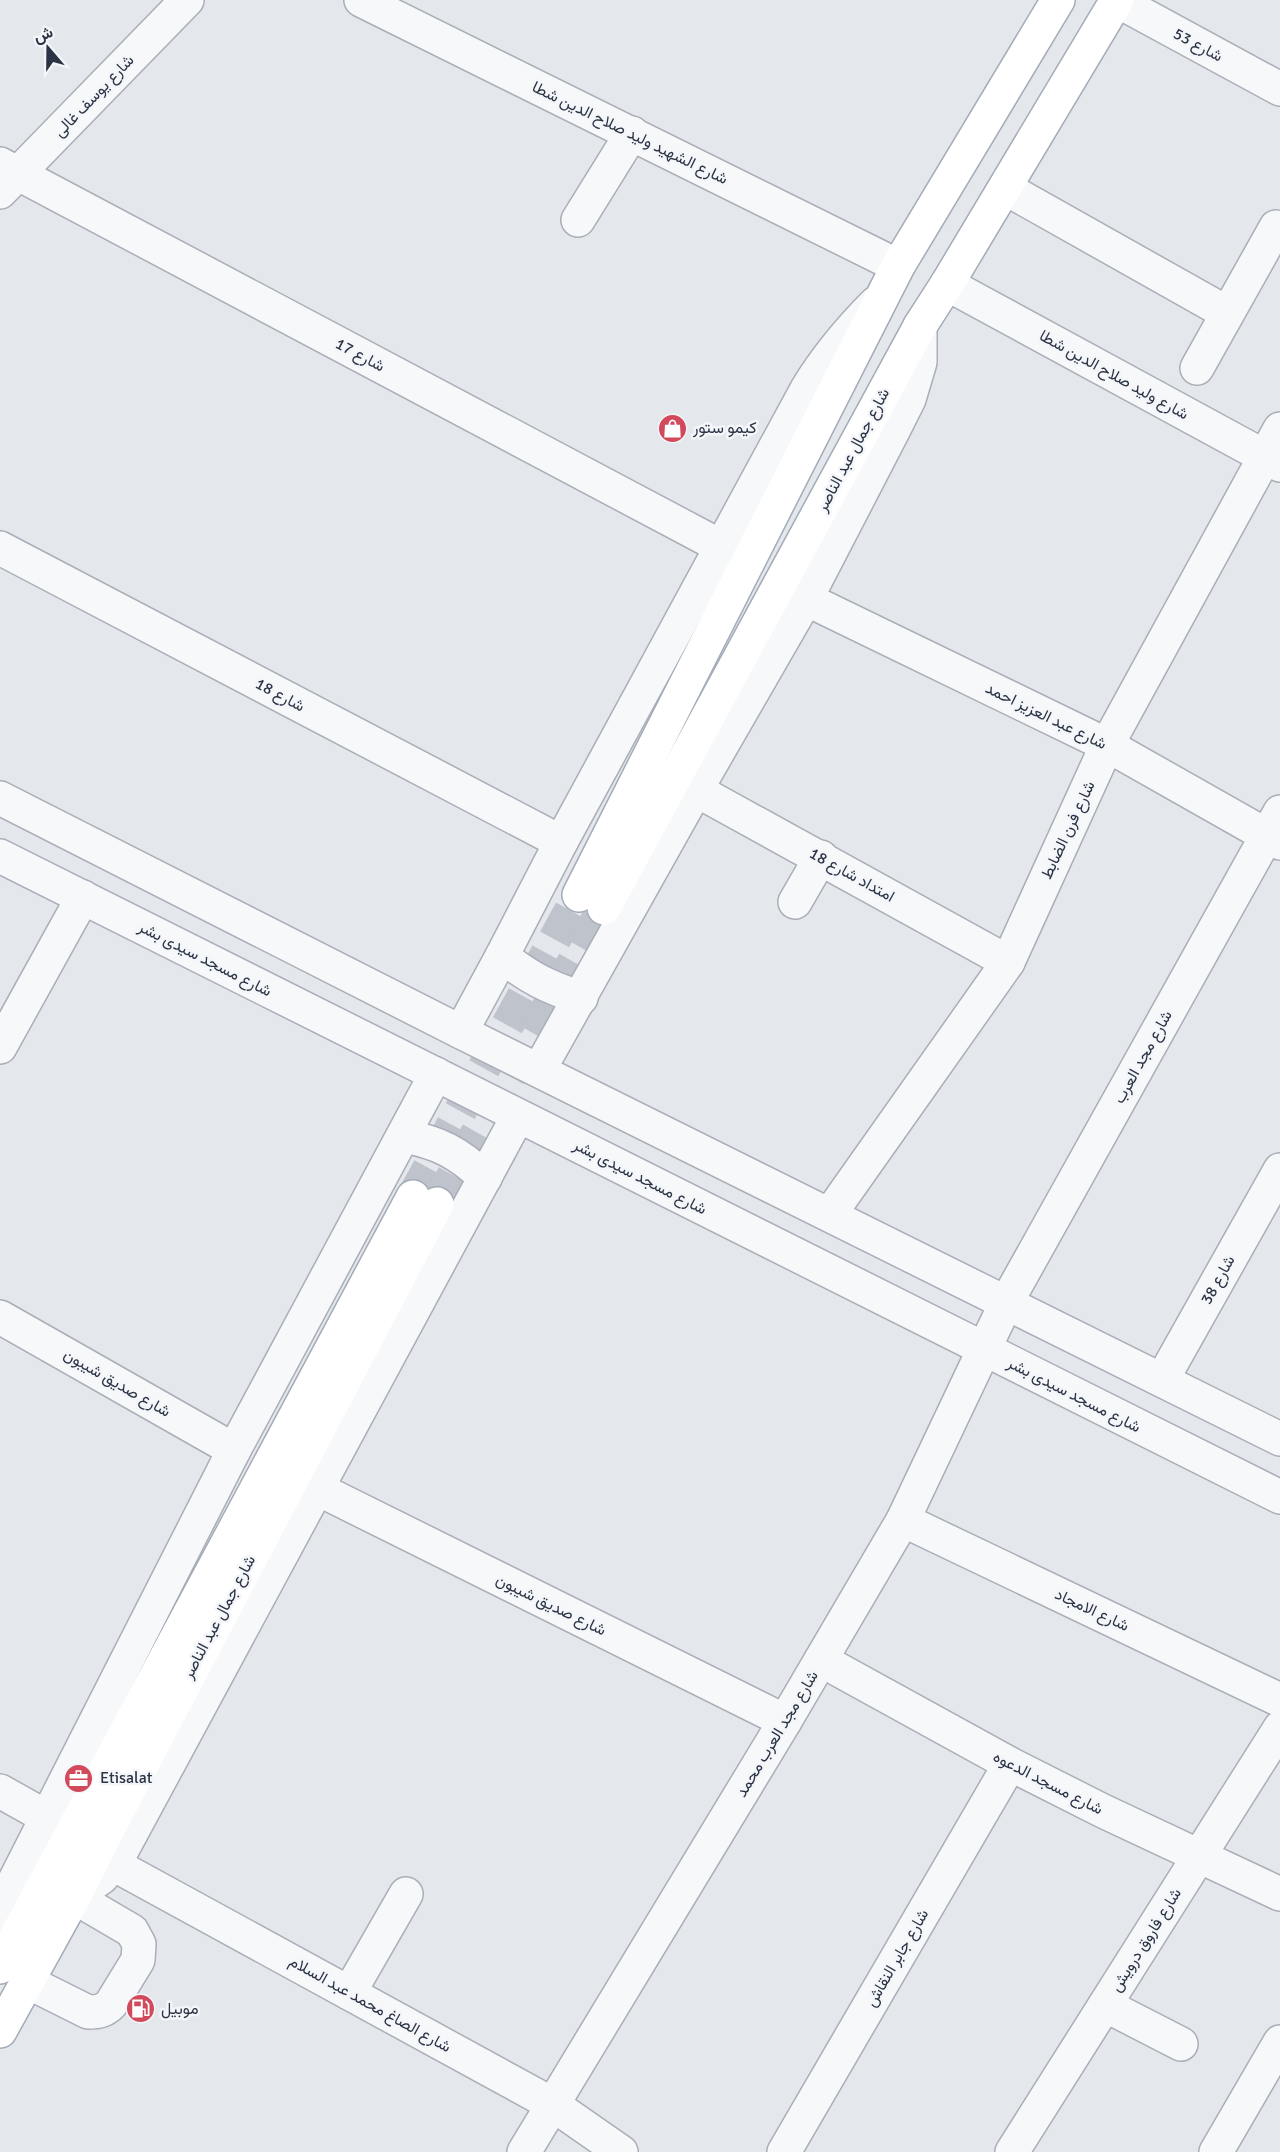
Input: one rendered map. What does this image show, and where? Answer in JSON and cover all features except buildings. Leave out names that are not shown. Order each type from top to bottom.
[{"type":"main road","name":"شارع جمال عبد الناصر","points":[[1054,1],[898,266],[592,902],[920,326],[1116,0]]},
{"type":"main road","name":"شارع جمال عبد الناصر","points":[[0,2031],[10,1970],[60,1825],[425,1200],[74,1897],[10,1970]]},
{"type":"street","name":"شارع يوسف غالى","points":[[6,177],[188,0]]},
{"type":"street","name":"شارع الشهيد وليد صلاح الدين شطا","points":[[361,0],[898,266]]},
{"type":"street","name":"شارع 53","points":[[1116,0],[1280,89]]},
{"type":"street","points":[[578,220],[632,133]]},
{"type":"street","name":"شارع 17","points":[[6,177],[720,546]]},
{"type":"street","points":[[1005,188],[1227,313]]},
{"type":"street","points":[[1197,368],[1276,227]]},
{"type":"street","name":"شارع وليد صلاح الدين شطا","points":[[947,284],[1272,461]]},
{"type":"street","points":[[461,1032],[720,546],[826,358],[851,327],[882,298]]},
{"type":"street","points":[[539,1071],[806,599],[909,399],[920,362],[920,326]]},
{"type":"street","name":"شارع فرن الضابط","points":[[830,1214],[1008,962],[1107,745],[1272,461],[1280,429]]},
{"type":"street","name":"شارع 18","points":[[0,548],[561,842]]},
{"type":"street","name":"شارع عبد العزيز احمد","points":[[806,599],[1107,745],[1275,830]]},
{"type":"street","name":"امتداد شارع 18","points":[[696,790],[1008,962]]},
{"type":"street","points":[[0,798],[461,1032],[1280,1438]]},
{"type":"street","name":"شارع مجد العرب","points":[[1006,1303],[1275,830]]},
{"type":"street","name":"شارع مسجد سيدى بشر","points":[[0,856],[1280,1497]]},
{"type":"street","points":[[795,902],[821,857]]},
{"type":"street","points":[[0,1047],[83,897]]},
{"type":"street","points":[[502,956],[525,975],[552,989],[581,998]]},
{"type":"street","points":[[0,1791],[60,1825],[234,1450],[436,1074]]},
{"type":"street","points":[[10,1970],[88,2012],[99,2012],[106,2010],[111,2004],[138,1960],[139,1944],[132,1931],[74,1897],[102,1877],[113,1864],[518,1116]]},
{"type":"street","points":[[403,1136],[427,1140],[448,1149],[468,1162],[485,1178]]},
{"type":"street","name":"شارع 38","points":[[1162,1380],[1278,1178]]},
{"type":"street","name":"شارع مجد العرب محمد","points":[[524,2152],[785,1721],[903,1520],[1006,1303]]},
{"type":"street","name":"شارع صديق شيبون","points":[[0,1317],[234,1450]]},
{"type":"street","name":"شارع صديق شيبون","points":[[318,1489],[785,1721]]},
{"type":"street","name":"شارع الامجاد","points":[[903,1520],[1280,1700]]},
{"type":"street","name":"شارع مسجد الدعوه","points":[[821,1660],[1010,1764],[1198,1857],[1280,1894]]},
{"type":"street","name":"شارع فاروق درويش","points":[[1012,2152],[1280,1728]]},
{"type":"street","name":"شارع جابر النقاش","points":[[784,2152],[1010,1764]]},
{"type":"street","name":"شارع الصاغ محمد عبد السلام","points":[[113,1864],[552,2104],[621,2152]]},
{"type":"street","points":[[349,1993],[406,1894]]},
{"type":"street","points":[[1105,2005],[1180,2044]]},
{"type":"street","points":[[1216,2152],[1280,2042]]},
{"type":"tunnel","points":[[413,1197],[579,895]]},
{"type":"tunnel","points":[[437,1204],[604,908]]},
{"type":"place","name":"كيمو ستور","points":[[672,428]]},
{"type":"place","name":"Etisalat","points":[[79,1778]]},
{"type":"place","name":"موبيل","points":[[140,2009]]}]
